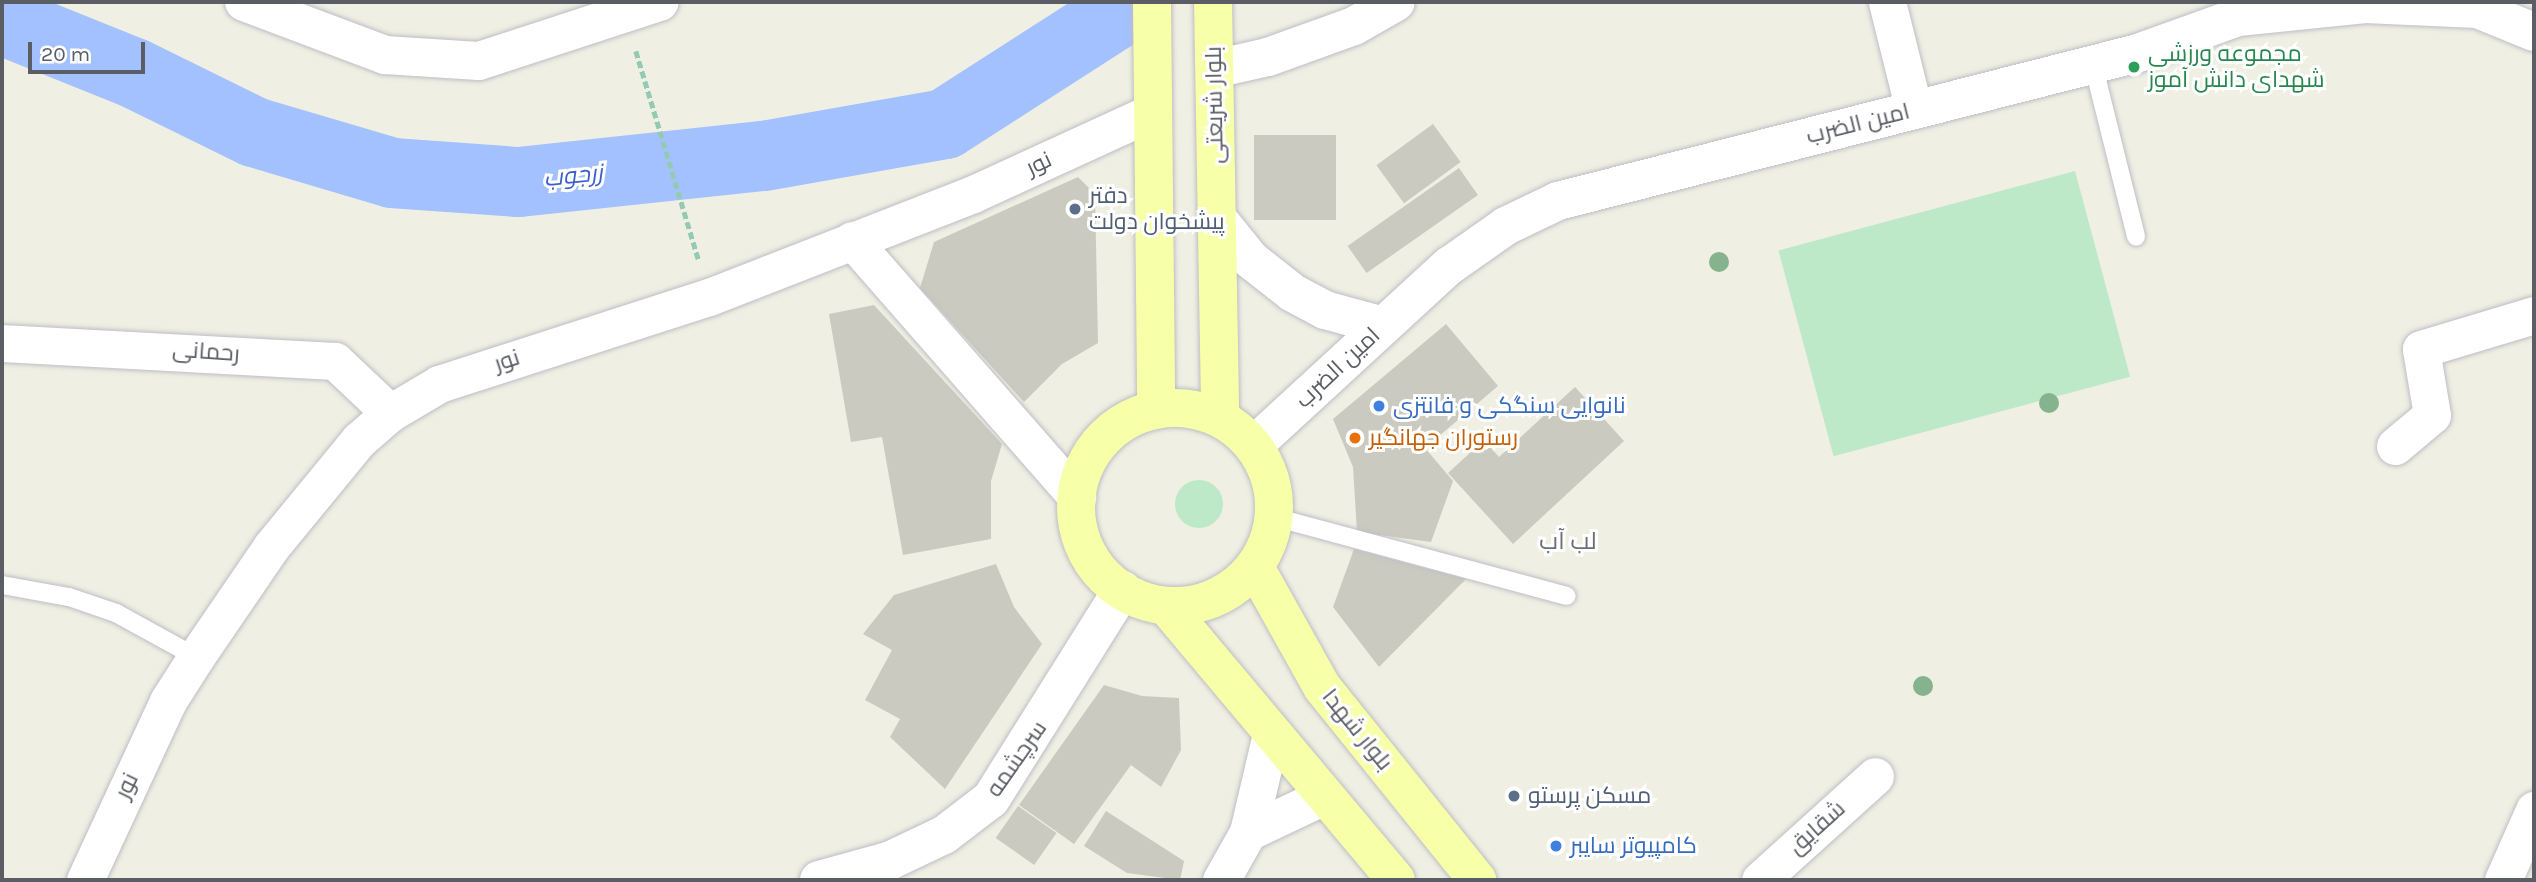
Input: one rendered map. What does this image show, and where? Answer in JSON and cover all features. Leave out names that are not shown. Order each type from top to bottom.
[{"type":"main road","points":[[244,2],[385,55],[427,60],[479,61],[633,14]]},
{"type":"main road","points":[[1153,2],[1156,409]]},
{"type":"main road","name":"بلوار شریعتی","points":[[1213,2],[1220,418]]},
{"type":"main road","points":[[1215,55],[1268,57],[1354,26],[1396,2]]},
{"type":"main road","name":"امین الضرب","points":[[1254,445],[1450,265],[1506,226],[1558,201],[2093,64],[2238,17],[2365,4],[2477,9],[2530,24]]},
{"type":"main road","points":[[1217,218],[1251,260],[1293,293],[1325,310],[1383,326]]},
{"type":"main road","points":[[1178,407],[1220,418],[1254,445],[1271,479],[1275,517],[1255,567],[1231,590],[1200,604],[1167,607],[1122,590],[1089,557],[1079,528],[1077,497],[1085,467],[1102,440],[1126,421],[1156,409],[1178,407]]},
{"type":"main road","name":"بلوار شهدا","points":[[1255,567],[1321,687],[1477,880]]},
{"type":"main road","name":"سرچشمه","points":[[819,880],[891,860],[944,835],[991,799],[1122,590]]},
{"type":"main road","points":[[1167,607],[1396,880]]},
{"type":"street","points":[[1887,2],[1914,110]]},
{"type":"street","name":"نور","points":[[85,880],[169,701],[196,657],[271,547],[359,440],[390,413],[450,380],[709,297],[973,194],[1152,112]]},
{"type":"street","points":[[852,240],[1077,497]]},
{"type":"street","points":[[2395,446],[2432,415],[2421,349],[2534,315]]},
{"type":"street","name":"رحمانی","points":[[2,343],[335,361],[390,413]]},
{"type":"street","points":[[1222,880],[1248,832],[1271,734]]},
{"type":"street","name":"شقایق","points":[[1759,880],[1875,776]]},
{"type":"street","points":[[1248,832],[1324,796]]},
{"type":"street","points":[[2503,880],[2534,810]]},
{"type":"lane","points":[[2093,64],[2136,237]]},
{"type":"lane","points":[[1275,517],[1567,596]]},
{"type":"lane","points":[[2,585],[69,597],[116,613],[196,657]]},
{"type":"path","points":[[633,14],[701,268]]},
{"type":"green space","points":[[2075,171],[2130,377],[1834,456],[1778,250]]},
{"type":"green space","points":[[1199,480],[1216,487],[1223,504],[1216,521],[1199,528],[1182,521],[1175,504],[1182,487]]},
{"type":"building","points":[[1433,124],[1461,162],[1404,203],[1376,165]]},
{"type":"building","points":[[1254,135],[1336,135],[1336,220],[1254,220]]},
{"type":"building","points":[[1459,168],[1478,195],[1367,273],[1348,246]]},
{"type":"building","points":[[1078,177],[1095,194],[1098,343],[1062,364],[1024,402],[920,288],[934,242]]},
{"type":"building","points":[[874,305],[1002,444],[991,481],[991,539],[903,555],[882,437],[851,442],[829,314]]},
{"type":"building","points":[[1446,324],[1498,386],[1425,448],[1453,481],[1431,542],[1357,532],[1353,467],[1333,419]]},
{"type":"building","points":[[1575,387],[1624,441],[1513,544],[1448,473],[1484,440],[1499,457]]},
{"type":"building","points":[[1354,549],[1466,579],[1379,667],[1333,607]]},
{"type":"building","points":[[996,564],[1014,607],[1042,644],[945,789],[890,737],[900,719],[865,700],[892,650],[863,634],[894,595]]},
{"type":"building","points":[[1104,685],[1142,696],[1179,698],[1181,750],[1161,787],[1131,765],[1074,844],[1019,805]]},
{"type":"building","points":[[1018,806],[1057,833],[1034,865],[996,838]]},
{"type":"building","points":[[1106,811],[1184,861],[1180,880],[1127,873],[1084,846]]},
{"type":"waterway","name":"زرجوب","points":[[2,20],[134,73],[254,132],[392,173],[519,182],[764,156],[945,124],[1135,2]]},
{"type":"place","name":"مجموعه ورزشی شهدای دانش آموز","points":[[2134,67]]},
{"type":"place","name":"دفتر پیشخوان دولت","points":[[1075,209]]},
{"type":"place","name":"نانوایی سنگکی و فانتزی","points":[[1379,406]]},
{"type":"place","name":"رستوران جهانگیر","points":[[1355,438]]},
{"type":"place","name":"مسکن پرستو","points":[[1514,796]]},
{"type":"place","name":"کامپیوتر سایبر","points":[[1556,846]]},
{"type":"district","name":"لب آب","points":[[1568,542]]}]
